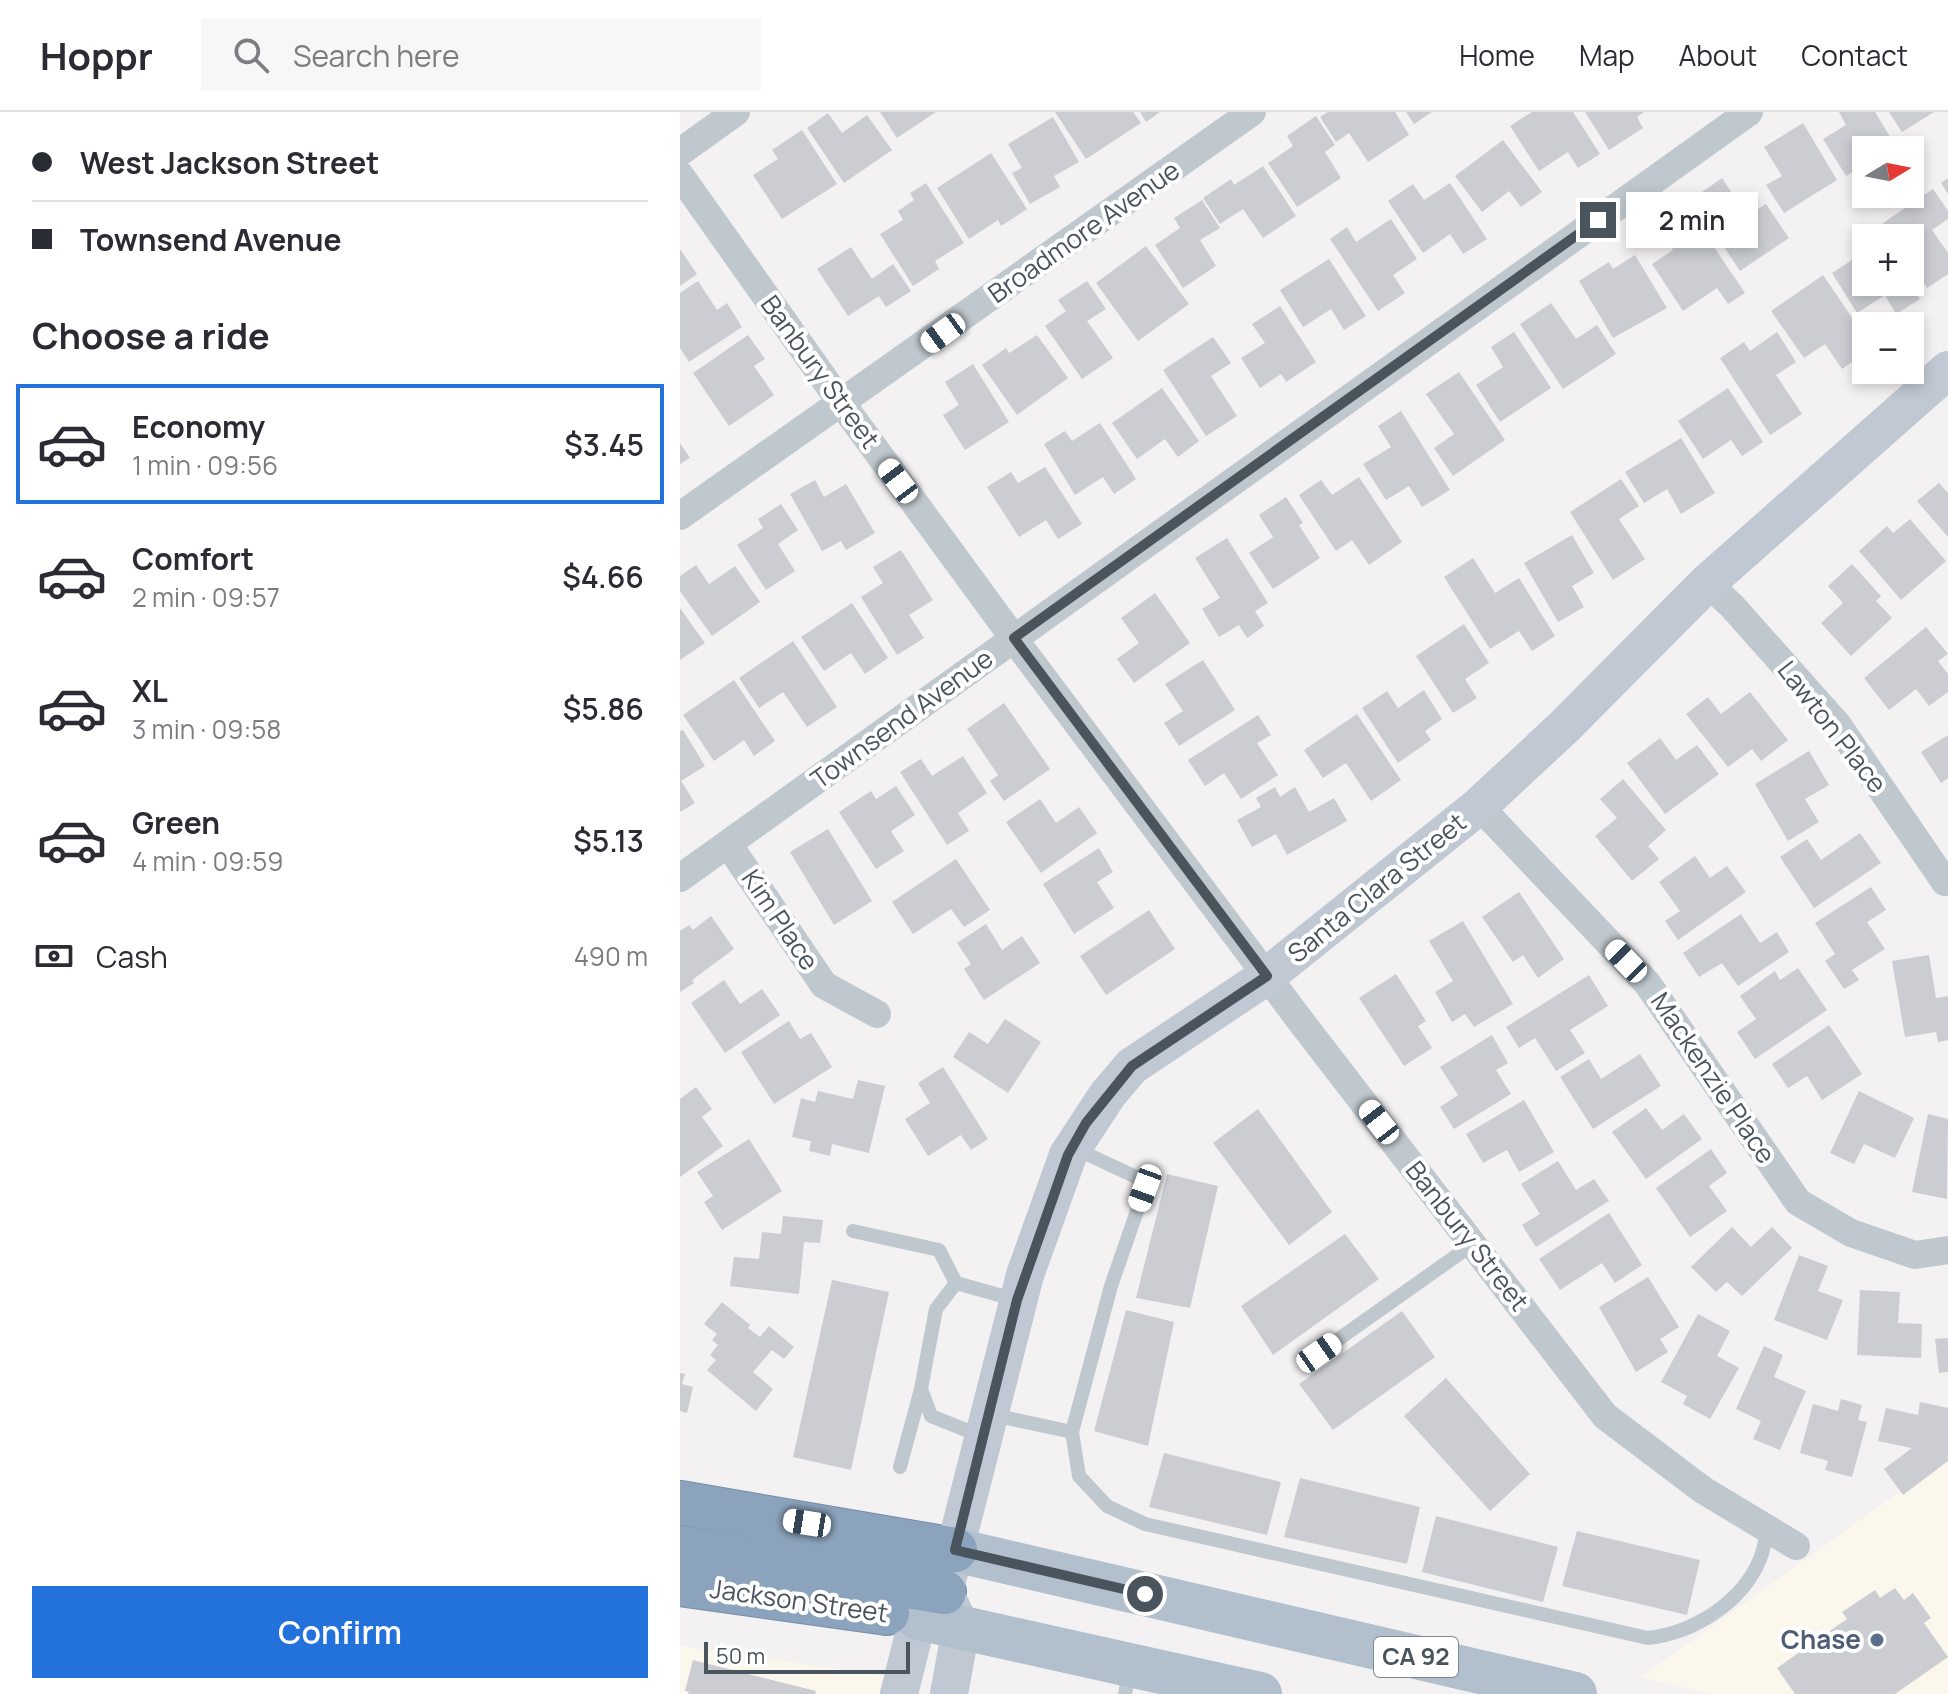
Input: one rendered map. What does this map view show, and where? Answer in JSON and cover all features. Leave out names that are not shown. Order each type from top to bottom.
[{"type":"highway","name":"CA 92","points":[[680,1503],[955,1550]]},
{"type":"highway","points":[[680,1548],[941,1613]]},
{"type":"highway","name":"Jackson Street","points":[[680,1584],[941,1613]]},
{"type":"main road","name":"Santa Clara Street","points":[[899,1694],[941,1613],[1017,1300],[1072,1148],[1108,1094],[1132,1066],[1267,976],[1479,806],[1564,727],[1707,583],[1945,379]]},
{"type":"main road","name":"CA 92","points":[[955,1550],[1575,1694]]},
{"type":"main road","name":"Santa Clara Street","points":[[941,1613],[949,1694]]},
{"type":"main road","points":[[941,1613],[1128,1679],[1260,1694]]},
{"type":"street","points":[[680,152],[736,112]]},
{"type":"street","name":"Broadmore Avenue","points":[[680,516],[1252,112]]},
{"type":"street","name":"Townsend Avenue","points":[[680,878],[1749,112]]},
{"type":"street","name":"Banbury Street","points":[[680,175],[842,404],[1014,638],[1267,976],[1605,1416],[1703,1490],[1796,1546]]},
{"type":"street","name":"Lawton Place","points":[[1707,583],[1732,606],[1837,724],[1945,882]]},
{"type":"street","name":"Mackenzie Place","points":[[1479,806],[1647,983],[1798,1202],[1851,1233],[1915,1255],[1948,1250]]},
{"type":"street","name":"Kim Place","points":[[728,844],[824,985],[877,1014]]},
{"type":"lane","points":[[1072,1148],[1136,1177],[1145,1188],[1111,1286],[1072,1432],[1079,1476],[1107,1506],[1145,1524],[1648,1638],[1667,1636],[1695,1626],[1734,1597],[1760,1561],[1768,1529]]},
{"type":"lane","points":[[853,1231],[939,1250],[956,1283],[1017,1300]]},
{"type":"lane","points":[[1319,1353],[1473,1244]]},
{"type":"lane","points":[[900,1467],[921,1389],[936,1309],[956,1283]]},
{"type":"lane","points":[[921,1389],[931,1416],[986,1426],[1072,1432]]},
{"type":"shaded area","points":[[1948,1457],[1948,1694],[1712,1694],[1641,1677]]},
{"type":"shaded area","points":[[680,1646],[885,1676],[880,1694],[680,1694]]},
{"type":"building","points":[[880,112],[936,112],[897,138]]},
{"type":"building","points":[[1055,112],[1133,112],[1141,123],[1086,159]]},
{"type":"building","points":[[1140,112],[1160,112],[1146,122]]},
{"type":"building","points":[[1328,112],[1395,112],[1409,135],[1368,162],[1349,133],[1336,142],[1320,117]]},
{"type":"building","points":[[1406,112],[1432,112],[1414,124]]},
{"type":"building","points":[[1532,112],[1573,112],[1600,154],[1578,168],[1568,152],[1539,171],[1510,126]]},
{"type":"building","points":[[1585,112],[1644,112],[1637,117],[1643,128],[1609,150]]},
{"type":"building","points":[[1839,112],[1875,112],[1890,136],[1852,136],[1852,172],[1846,176],[1823,139],[1846,125]]},
{"type":"building","points":[[1889,112],[1934,112],[1902,132]]},
{"type":"building","points":[[828,113],[842,133],[867,115],[892,150],[844,183],[807,128]]},
{"type":"building","points":[[1316,116],[1335,145],[1325,152],[1341,178],[1297,207],[1268,163],[1293,146],[1287,136]]},
{"type":"building","points":[[1053,117],[1079,162],[1054,176],[1060,187],[1030,204],[1012,173],[1022,168],[1008,144]]},
{"type":"building","points":[[1803,123],[1837,180],[1784,213],[1766,185],[1782,176],[1764,147]]},
{"type":"building","points":[[802,130],[837,184],[782,219],[753,175],[778,159],[772,150]]},
{"type":"building","points":[[1503,140],[1542,192],[1521,207],[1509,191],[1482,212],[1455,176]]},
{"type":"building","points":[[991,153],[1027,209],[1001,226],[998,220],[969,239],[937,188]]},
{"type":"building","points":[[1263,166],[1296,216],[1263,238],[1243,209],[1220,224],[1203,198],[1231,179],[1234,185]]},
{"type":"building","points":[[1722,178],[1747,216],[1766,204],[1789,238],[1740,271],[1692,199]]},
{"type":"building","points":[[1948,178],[1948,194],[1941,183]]},
{"type":"building","points":[[926,183],[964,243],[935,261],[939,269],[913,286],[880,234],[903,220],[898,211],[914,200],[910,193]]},
{"type":"building","points":[[1450,183],[1487,239],[1463,254],[1450,234],[1423,253],[1388,201],[1413,184],[1424,200]]},
{"type":"building","points":[[1933,189],[1948,211],[1948,219],[1932,230],[1948,253],[1948,274],[1927,288],[1924,284],[1924,224],[1883,223],[1905,208],[1924,208],[1924,195]]},
{"type":"building","points":[[1202,200],[1220,228],[1200,240],[1216,266],[1183,288],[1155,245],[1180,228],[1174,218]]},
{"type":"building","points":[[1687,207],[1745,293],[1728,304],[1717,288],[1683,311],[1652,264],[1673,250],[1658,227]]},
{"type":"building","points":[[1391,219],[1417,259],[1393,275],[1405,293],[1378,311],[1330,239],[1347,227],[1356,242]]},
{"type":"building","points":[[1146,246],[1189,304],[1138,341],[1096,283]]},
{"type":"building","points":[[851,247],[872,279],[893,264],[911,291],[886,307],[879,296],[848,316],[817,269]]},
{"type":"building","points":[[680,249],[697,274],[680,286]]},
{"type":"building","points":[[1635,255],[1667,308],[1613,338],[1579,281],[1609,262],[1613,269]]},
{"type":"building","points":[[1329,259],[1366,316],[1344,330],[1331,309],[1303,327],[1280,290]]},
{"type":"building","points":[[1852,260],[1852,296],[1883,296],[1856,312],[1832,273]]},
{"type":"building","points":[[1823,275],[1852,317],[1852,362],[1842,369],[1825,344],[1804,358],[1771,311]]},
{"type":"building","points":[[698,281],[717,310],[727,303],[742,327],[689,362],[680,348],[680,293]]},
{"type":"building","points":[[1087,281],[1106,309],[1087,321],[1113,358],[1082,379],[1045,326],[1066,311],[1058,300]]},
{"type":"building","points":[[1886,296],[1918,296],[1920,299],[1895,312]]},
{"type":"building","points":[[1551,303],[1576,339],[1597,325],[1616,354],[1563,389],[1520,324]]},
{"type":"building","points":[[1280,306],[1316,362],[1286,382],[1281,374],[1260,388],[1241,358],[1265,343],[1252,324]]},
{"type":"building","points":[[1514,332],[1551,388],[1500,422],[1476,385],[1503,367],[1491,347]]},
{"type":"building","points":[[1777,332],[1796,362],[1776,375],[1802,414],[1770,435],[1720,358],[1744,342],[1750,351]]},
{"type":"building","points":[[748,335],[765,359],[754,366],[774,395],[729,426],[693,373]]},
{"type":"building","points":[[1037,335],[1068,378],[1017,415],[982,365],[1006,348],[1009,353]]},
{"type":"building","points":[[1213,337],[1231,363],[1211,376],[1237,416],[1206,436],[1163,370]]},
{"type":"building","points":[[973,364],[1009,422],[965,450],[943,415],[959,405],[945,382]]},
{"type":"building","points":[[1459,372],[1505,440],[1453,476],[1434,448],[1454,434],[1426,394]]},
{"type":"building","points":[[1162,388],[1199,441],[1178,457],[1165,439],[1137,459],[1112,423]]},
{"type":"building","points":[[1728,388],[1763,442],[1742,456],[1731,440],[1703,459],[1678,421]]},
{"type":"building","points":[[1401,411],[1450,490],[1422,507],[1409,486],[1386,500],[1363,464],[1391,447],[1378,426]]},
{"type":"building","points":[[1100,423],[1136,479],[1114,494],[1103,477],[1075,495],[1044,444],[1065,431],[1072,441]]},
{"type":"building","points":[[1681,438],[1715,493],[1681,514],[1667,489],[1644,503],[1625,472]]},
{"type":"building","points":[[680,443],[690,458],[680,464]]},
{"type":"building","points":[[1045,467],[1082,524],[1058,539],[1046,520],[1019,537],[987,487],[1011,472],[1018,483]]},
{"type":"building","points":[[1359,477],[1402,542],[1369,565],[1352,540],[1336,551],[1299,495],[1321,480],[1332,495]]},
{"type":"building","points":[[1621,479],[1639,506],[1619,519],[1645,559],[1613,580],[1570,512]]},
{"type":"building","points":[[815,480],[824,497],[846,484],[875,533],[846,550],[841,541],[822,551],[790,494]]},
{"type":"building","points":[[1939,483],[1948,493],[1948,537],[1917,501]]},
{"type":"building","points":[[1286,497],[1320,558],[1273,589],[1249,553],[1273,537],[1259,515]]},
{"type":"building","points":[[781,504],[798,530],[778,544],[795,571],[766,590],[737,545],[763,528],[758,519]]},
{"type":"building","points":[[1910,519],[1946,561],[1901,600],[1859,551],[1887,526],[1893,533]]},
{"type":"building","points":[[1572,535],[1594,573],[1572,586],[1584,607],[1558,622],[1524,563]]},
{"type":"building","points":[[1227,538],[1268,603],[1255,611],[1264,626],[1247,638],[1239,625],[1219,637],[1202,609],[1220,598],[1195,558]]},
{"type":"building","points":[[901,550],[933,600],[909,615],[924,638],[897,655],[861,597],[883,583],[873,567]]},
{"type":"building","points":[[1473,558],[1495,593],[1519,578],[1555,636],[1532,651],[1519,631],[1490,649],[1444,577]]},
{"type":"building","points":[[1852,564],[1881,596],[1876,601],[1892,618],[1851,656],[1821,623],[1843,603],[1828,586]]},
{"type":"building","points":[[696,565],[709,584],[735,566],[760,602],[712,636],[680,591],[680,576]]},
{"type":"building","points":[[1155,593],[1190,643],[1134,683],[1117,659],[1139,643],[1121,618]]},
{"type":"building","points":[[852,603],[888,658],[865,674],[851,653],[824,671],[801,637]]},
{"type":"building","points":[[680,608],[705,643],[680,660]]},
{"type":"building","points":[[1464,624],[1489,663],[1465,679],[1477,698],[1453,713],[1416,656]]},
{"type":"building","points":[[1926,627],[1948,654],[1938,661],[1948,674],[1948,692],[1929,706],[1916,689],[1889,710],[1864,678]]},
{"type":"building","points":[[793,641],[837,707],[807,727],[783,692],[759,708],[739,678]]},
{"type":"building","points":[[1203,660],[1235,710],[1179,746],[1164,723],[1183,711],[1165,684]]},
{"type":"building","points":[[734,680],[775,741],[754,756],[744,740],[714,761],[683,715]]},
{"type":"building","points":[[1424,690],[1442,719],[1425,731],[1431,740],[1398,763],[1362,708],[1387,691],[1398,708]]},
{"type":"building","points":[[1750,692],[1788,740],[1761,761],[1752,749],[1728,767],[1686,714],[1708,697],[1721,714]]},
{"type":"building","points":[[1004,703],[1050,769],[1004,801],[990,781],[998,775],[967,729]]},
{"type":"building","points":[[1357,714],[1401,780],[1371,801],[1346,763],[1323,778],[1304,750]]},
{"type":"building","points":[[1258,715],[1271,735],[1257,743],[1278,775],[1241,799],[1224,773],[1205,786],[1188,760]]},
{"type":"building","points":[[683,730],[705,766],[681,781],[695,803],[680,812],[680,731]]},
{"type":"building","points":[[1948,735],[1948,778],[1941,783],[1921,752]]},
{"type":"building","points":[[1660,738],[1676,760],[1697,745],[1719,774],[1665,814],[1627,763]]},
{"type":"building","points":[[1809,751],[1829,785],[1805,799],[1819,822],[1788,841],[1755,784]]},
{"type":"building","points":[[963,756],[987,793],[958,813],[969,831],[947,845],[900,772],[921,759],[932,776]]},
{"type":"building","points":[[1623,779],[1666,830],[1648,846],[1659,859],[1632,881],[1595,836],[1617,818],[1600,799]]},
{"type":"building","points":[[896,786],[915,815],[891,831],[904,851],[876,869],[839,812],[871,791],[876,799]]},
{"type":"building","points":[[1275,787],[1280,797],[1295,787],[1309,812],[1334,798],[1347,821],[1287,855],[1276,834],[1252,847],[1237,820],[1261,807],[1256,798]]},
{"type":"building","points":[[1040,799],[1056,823],[1079,807],[1097,833],[1041,873],[1006,822]]},
{"type":"building","points":[[828,829],[872,901],[834,925],[790,852]]},
{"type":"building","points":[[1860,833],[1881,863],[1814,908],[1780,857],[1807,839],[1821,860]]},
{"type":"building","points":[[1099,848],[1113,872],[1097,882],[1114,908],[1074,934],[1043,884]]},
{"type":"building","points":[[1695,856],[1710,878],[1727,866],[1746,892],[1678,940],[1665,921],[1680,911],[1659,882]]},
{"type":"building","points":[[956,859],[990,910],[964,927],[951,909],[913,934],[892,902]]},
{"type":"building","points":[[1871,887],[1886,910],[1867,922],[1885,949],[1852,970],[1859,980],[1844,989],[1825,961],[1835,954],[1815,923]]},
{"type":"building","points":[[1519,892],[1564,959],[1538,978],[1523,955],[1513,962],[1482,917]]},
{"type":"building","points":[[1149,910],[1175,949],[1106,995],[1080,956]]},
{"type":"building","points":[[1741,914],[1760,943],[1777,932],[1789,952],[1738,986],[1722,963],[1699,977],[1683,953]]},
{"type":"building","points":[[711,916],[734,949],[680,992],[680,931],[689,925],[693,930]]},
{"type":"building","points":[[1463,921],[1513,1004],[1474,1027],[1465,1014],[1452,1022],[1435,992],[1453,981],[1429,941]]},
{"type":"building","points":[[986,924],[1002,950],[1022,936],[1040,963],[984,1000],[964,969],[971,964],[957,943]]},
{"type":"building","points":[[1929,955],[1936,998],[1948,996],[1948,1040],[1938,1042],[1936,1032],[1905,1037],[1892,961]]},
{"type":"building","points":[[1798,968],[1827,1010],[1755,1059],[1737,1032],[1756,1019],[1740,996],[1775,971],[1780,980]]},
{"type":"building","points":[[1396,974],[1426,1021],[1418,1026],[1432,1048],[1404,1066],[1359,998]]},
{"type":"building","points":[[1589,975],[1608,1006],[1570,1030],[1585,1053],[1556,1071],[1535,1038],[1519,1048],[1506,1027]]},
{"type":"building","points":[[724,980],[740,1004],[762,989],[780,1015],[725,1053],[691,1003]]},
{"type":"building","points":[[1005,1019],[1041,1042],[1008,1093],[953,1057],[969,1032],[988,1044]]},
{"type":"building","points":[[789,1021],[800,1039],[811,1033],[832,1067],[774,1104],[741,1052]]},
{"type":"building","points":[[1829,1025],[1862,1074],[1822,1100],[1807,1076],[1788,1088],[1772,1064]]},
{"type":"building","points":[[1492,1035],[1508,1063],[1496,1070],[1511,1094],[1454,1129],[1440,1107],[1458,1095],[1440,1067]]},
{"type":"building","points":[[1640,1054],[1661,1086],[1593,1129],[1560,1077],[1589,1059],[1601,1079]]},
{"type":"building","points":[[943,1067],[988,1139],[971,1150],[961,1135],[928,1156],[905,1119],[930,1103],[918,1083]]},
{"type":"building","points":[[858,1080],[885,1086],[869,1153],[832,1144],[830,1156],[809,1151],[811,1141],[792,1137],[801,1098],[815,1102],[818,1091],[853,1099]]},
{"type":"building","points":[[696,1087],[712,1109],[702,1117],[723,1146],[680,1177],[680,1099]]},
{"type":"building","points":[[1859,1091],[1914,1118],[1895,1158],[1864,1144],[1854,1164],[1830,1153]]},
{"type":"building","points":[[1524,1100],[1554,1152],[1519,1172],[1507,1150],[1483,1163],[1466,1134]]},
{"type":"building","points":[[1646,1108],[1662,1130],[1684,1114],[1702,1139],[1646,1179],[1612,1132]]},
{"type":"building","points":[[1258,1109],[1332,1212],[1289,1245],[1213,1143]]},
{"type":"building","points":[[1928,1114],[1948,1119],[1947,1199],[1912,1192]]},
{"type":"building","points":[[749,1139],[782,1191],[722,1230],[704,1202],[713,1196],[697,1172]]},
{"type":"building","points":[[1711,1149],[1727,1173],[1709,1186],[1727,1211],[1690,1237],[1656,1188]]},
{"type":"building","points":[[1558,1161],[1576,1190],[1594,1179],[1609,1201],[1536,1247],[1522,1225],[1540,1214],[1521,1184]]},
{"type":"building","points":[[1167,1174],[1218,1186],[1190,1308],[1136,1298]]},
{"type":"building","points":[[1609,1213],[1642,1265],[1615,1283],[1602,1263],[1560,1290],[1539,1259]]},
{"type":"building","points":[[783,1216],[823,1220],[820,1243],[804,1242],[799,1294],[730,1286],[734,1257],[759,1259],[762,1232],[781,1234]]},
{"type":"building","points":[[1732,1227],[1751,1247],[1772,1227],[1792,1248],[1742,1296],[1727,1282],[1716,1292],[1691,1267]]},
{"type":"building","points":[[1345,1234],[1379,1279],[1273,1355],[1241,1306]]},
{"type":"building","points":[[1799,1255],[1828,1266],[1818,1291],[1843,1300],[1827,1340],[1774,1320]]},
{"type":"building","points":[[1648,1277],[1679,1327],[1660,1339],[1668,1352],[1636,1372],[1599,1307]]},
{"type":"building","points":[[832,1280],[889,1292],[851,1470],[793,1457]]},
{"type":"building","points":[[1860,1290],[1900,1292],[1898,1323],[1922,1324],[1921,1358],[1857,1355]]},
{"type":"building","points":[[722,1302],[760,1337],[769,1326],[794,1347],[784,1359],[772,1350],[753,1372],[773,1389],[756,1411],[707,1370],[716,1360],[710,1355],[718,1345],[712,1340],[717,1334],[704,1324]]},
{"type":"building","points":[[1126,1310],[1174,1322],[1148,1446],[1094,1431]]},
{"type":"building","points":[[1402,1311],[1435,1357],[1333,1430],[1299,1384]]},
{"type":"building","points":[[1698,1314],[1730,1331],[1717,1356],[1739,1368],[1710,1419],[1683,1404],[1687,1396],[1661,1382]]},
{"type":"building","points":[[1948,1338],[1948,1372],[1939,1373],[1935,1339]]},
{"type":"building","points":[[1764,1346],[1783,1355],[1774,1377],[1806,1391],[1780,1450],[1753,1439],[1761,1421],[1736,1409]]},
{"type":"building","points":[[680,1373],[685,1374],[682,1384],[693,1387],[687,1413],[680,1411]]},
{"type":"building","points":[[1446,1378],[1530,1474],[1490,1511],[1404,1416]]},
{"type":"building","points":[[1841,1399],[1862,1405],[1858,1420],[1867,1422],[1852,1477],[1825,1470],[1828,1461],[1800,1453],[1813,1404],[1838,1411]]},
{"type":"building","points":[[1920,1402],[1948,1408],[1948,1461],[1903,1495],[1884,1469],[1912,1448],[1878,1441],[1886,1408],[1918,1415]]},
{"type":"building","points":[[1164,1453],[1281,1482],[1267,1535],[1149,1507]]},
{"type":"building","points":[[1300,1478],[1420,1507],[1407,1564],[1284,1537]]},
{"type":"building","points":[[1436,1516],[1558,1547],[1543,1602],[1422,1572]]},
{"type":"building","points":[[1577,1531],[1700,1560],[1687,1615],[1562,1586]]},
{"type":"building","name":"Chase","points":[[1895,1588],[1904,1600],[1913,1593],[1931,1618],[1924,1623],[1948,1657],[1895,1694],[1795,1694],[1777,1668],[1847,1619],[1842,1612],[1875,1590],[1880,1598]]},
{"type":"building","points":[[693,1660],[816,1691],[815,1694],[688,1694],[685,1691]]},
{"type":"place","name":"Chase","points":[[1877,1640]]},
{"type":"route","points":[[1145,1594],[955,1550],[1017,1300],[1068,1155],[1086,1123],[1132,1066],[1267,976],[1014,638],[1598,220]]}]
